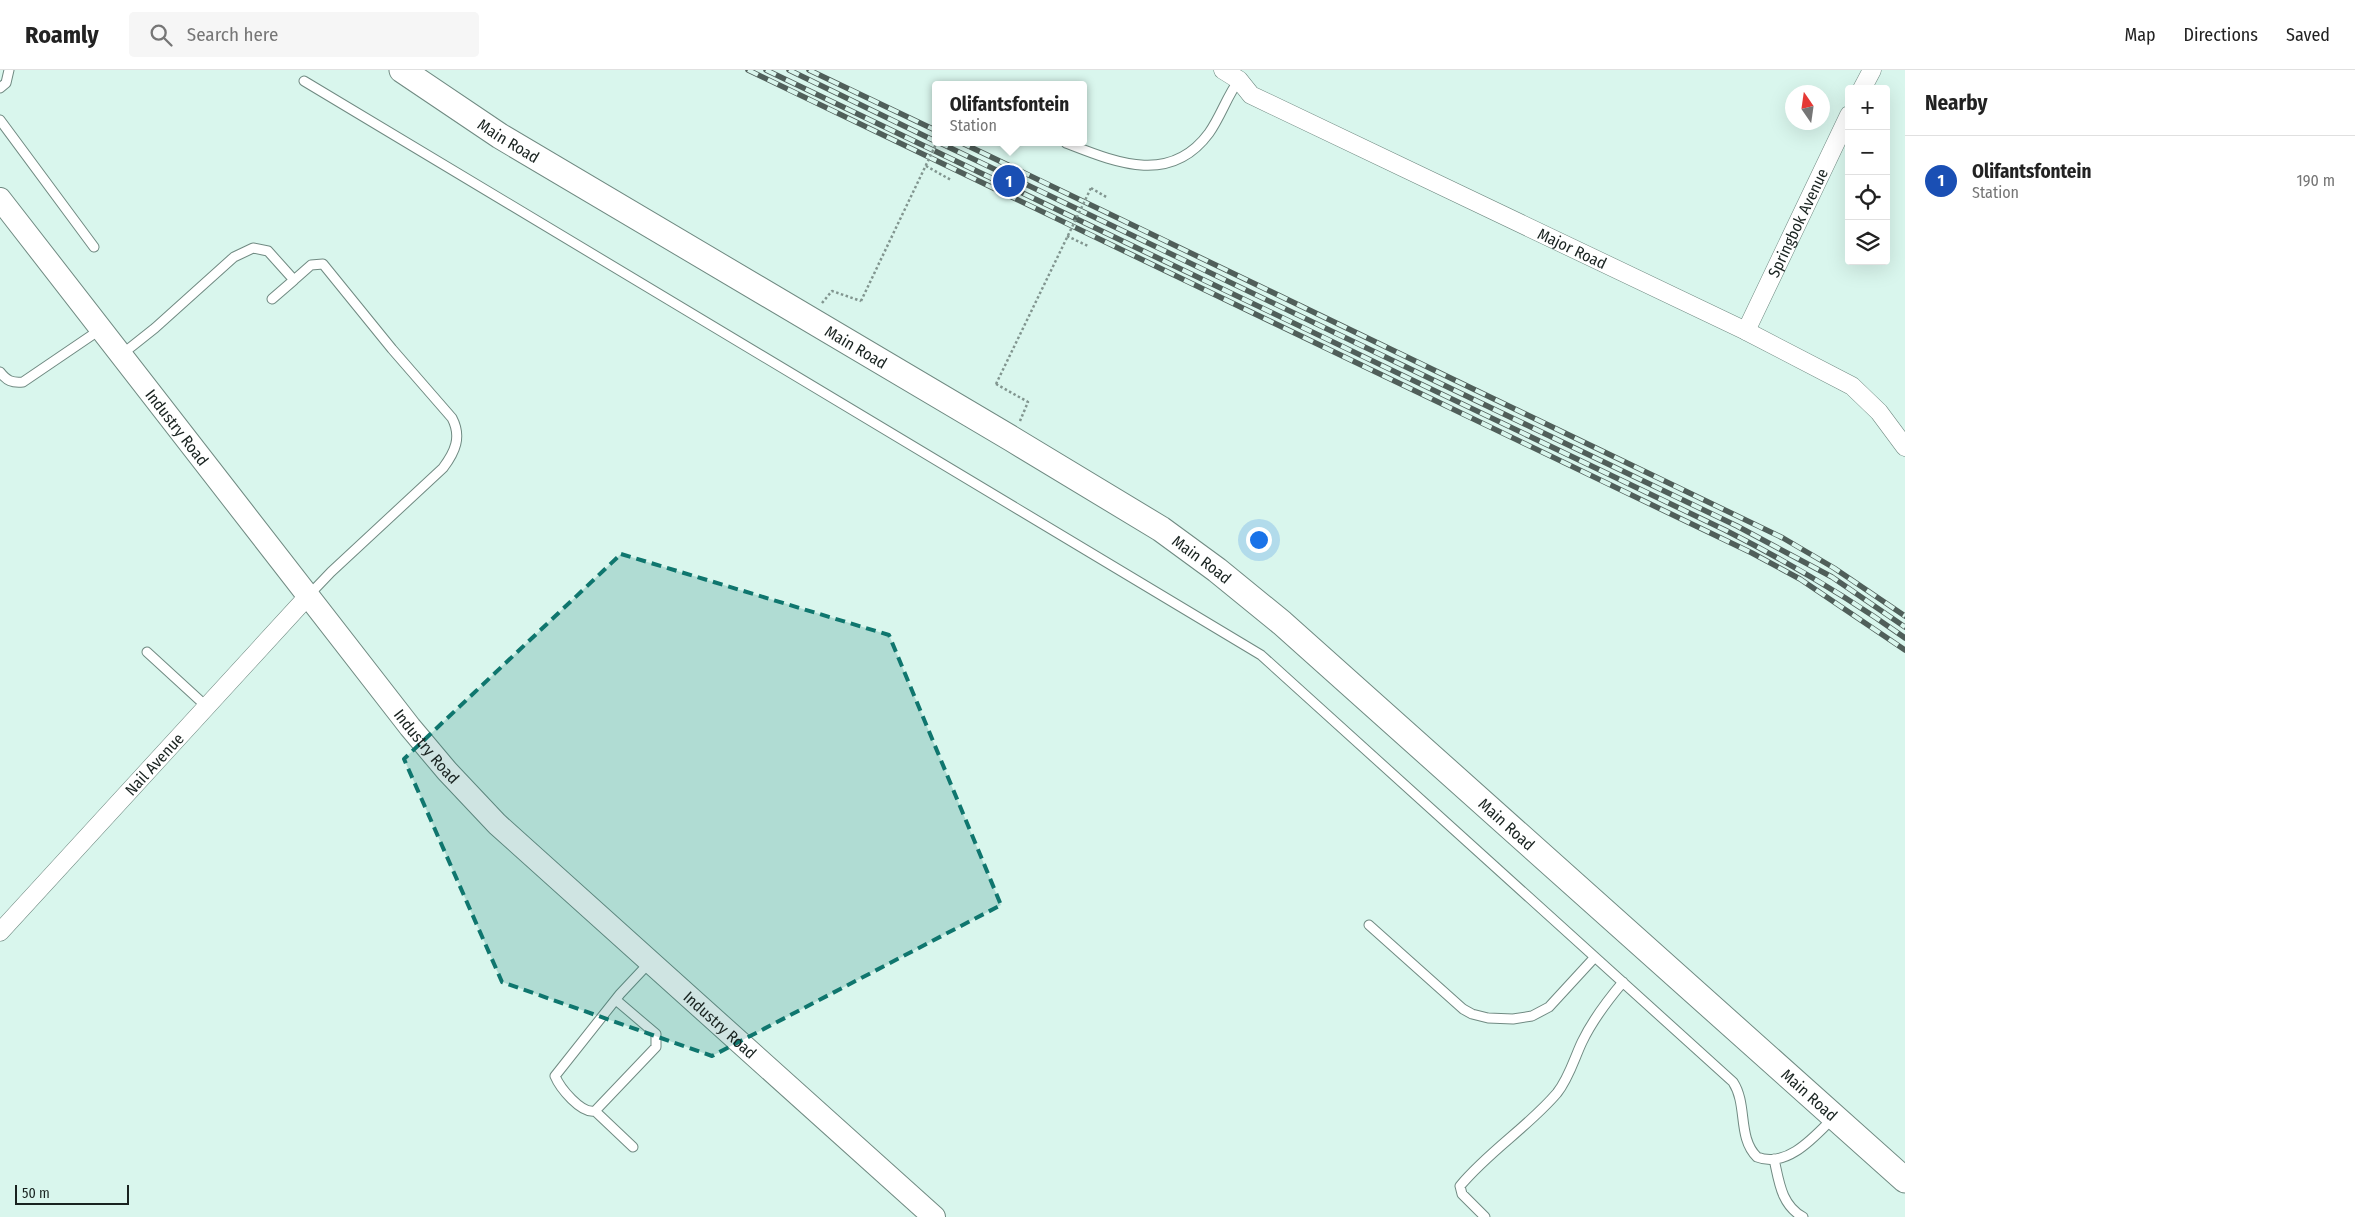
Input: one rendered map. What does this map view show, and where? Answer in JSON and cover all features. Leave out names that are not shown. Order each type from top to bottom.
[{"type":"main road","name":"Main Road","points":[[402,70],[500,136],[1012,439],[1161,529],[1191,551],[1282,623],[1905,1180]]},
{"type":"street","name":"Major Road","points":[[1223,70],[1243,75],[1251,95],[1746,331],[1852,386],[1879,412],[1905,446]]},
{"type":"street","points":[[1864,85],[1872,70]]},
{"type":"street","name":"Springbok Avenue","points":[[1746,331],[1845,123]]},
{"type":"street","name":"Industry Road","points":[[0,199],[410,727],[464,790],[497,824],[934,1217]]},
{"type":"street","name":"Nail Avenue","points":[[0,932],[308,596]]},
{"type":"lane","points":[[0,88],[6,83],[9,70]]},
{"type":"lane","points":[[1072,146],[1122,164],[1165,164],[1189,151],[1208,133],[1229,94],[1243,75]]},
{"type":"lane","points":[[304,81],[1261,655],[1280,670],[1733,1082],[1738,1090],[1742,1104],[1749,1147],[1757,1157],[1774,1159],[1792,1153],[1834,1116]]},
{"type":"lane","points":[[0,120],[94,247]]},
{"type":"lane","points":[[121,355],[155,328],[234,257],[253,248],[268,251],[294,280]]},
{"type":"lane","points":[[272,298],[311,265],[323,264],[392,350],[452,418],[457,428],[455,452],[443,468],[331,572],[308,596]]},
{"type":"lane","points":[[0,372],[5,379],[13,383],[23,382],[101,329]]},
{"type":"lane","points":[[147,652],[207,707]]},
{"type":"lane","points":[[1369,925],[1463,1009],[1488,1018],[1513,1019],[1540,1012],[1549,1007],[1595,957]]},
{"type":"lane","points":[[616,1000],[656,1034],[658,1041],[656,1047],[595,1111],[590,1112],[584,1109],[558,1083],[555,1076],[616,1000],[650,962]]},
{"type":"lane","points":[[1485,1217],[1462,1194],[1460,1186],[1474,1170],[1557,1093],[1571,1070],[1582,1042],[1600,1010],[1623,982]]},
{"type":"lane","points":[[595,1111],[633,1147]]},
{"type":"lane","points":[[1774,1159],[1783,1196],[1790,1208],[1803,1217]]},
{"type":"path","points":[[832,291],[861,301],[935,146]]},
{"type":"path","points":[[926,166],[951,180]]},
{"type":"path","points":[[1028,402],[996,384],[1091,188],[1108,198]]},
{"type":"path","points":[[1067,236],[1088,246]]},
{"type":"highlighted area","points":[[621,554],[889,635],[1001,905],[712,1056],[502,982],[404,759]]},
{"type":"railway","points":[[748,70],[1752,553],[1800,579],[1905,650]]},
{"type":"railway","points":[[766,70],[1725,530],[1817,581],[1862,608],[1905,638]]},
{"type":"railway","points":[[789,70],[932,140]]},
{"type":"railway","points":[[809,70],[932,129]]},
{"type":"railway","points":[[946,146],[1737,526],[1832,577],[1905,627]]},
{"type":"railway","points":[[968,146],[1783,538],[1834,568],[1905,616]]},
{"type":"place","name":"Olifantsfontein","points":[[1009,181]]}]
